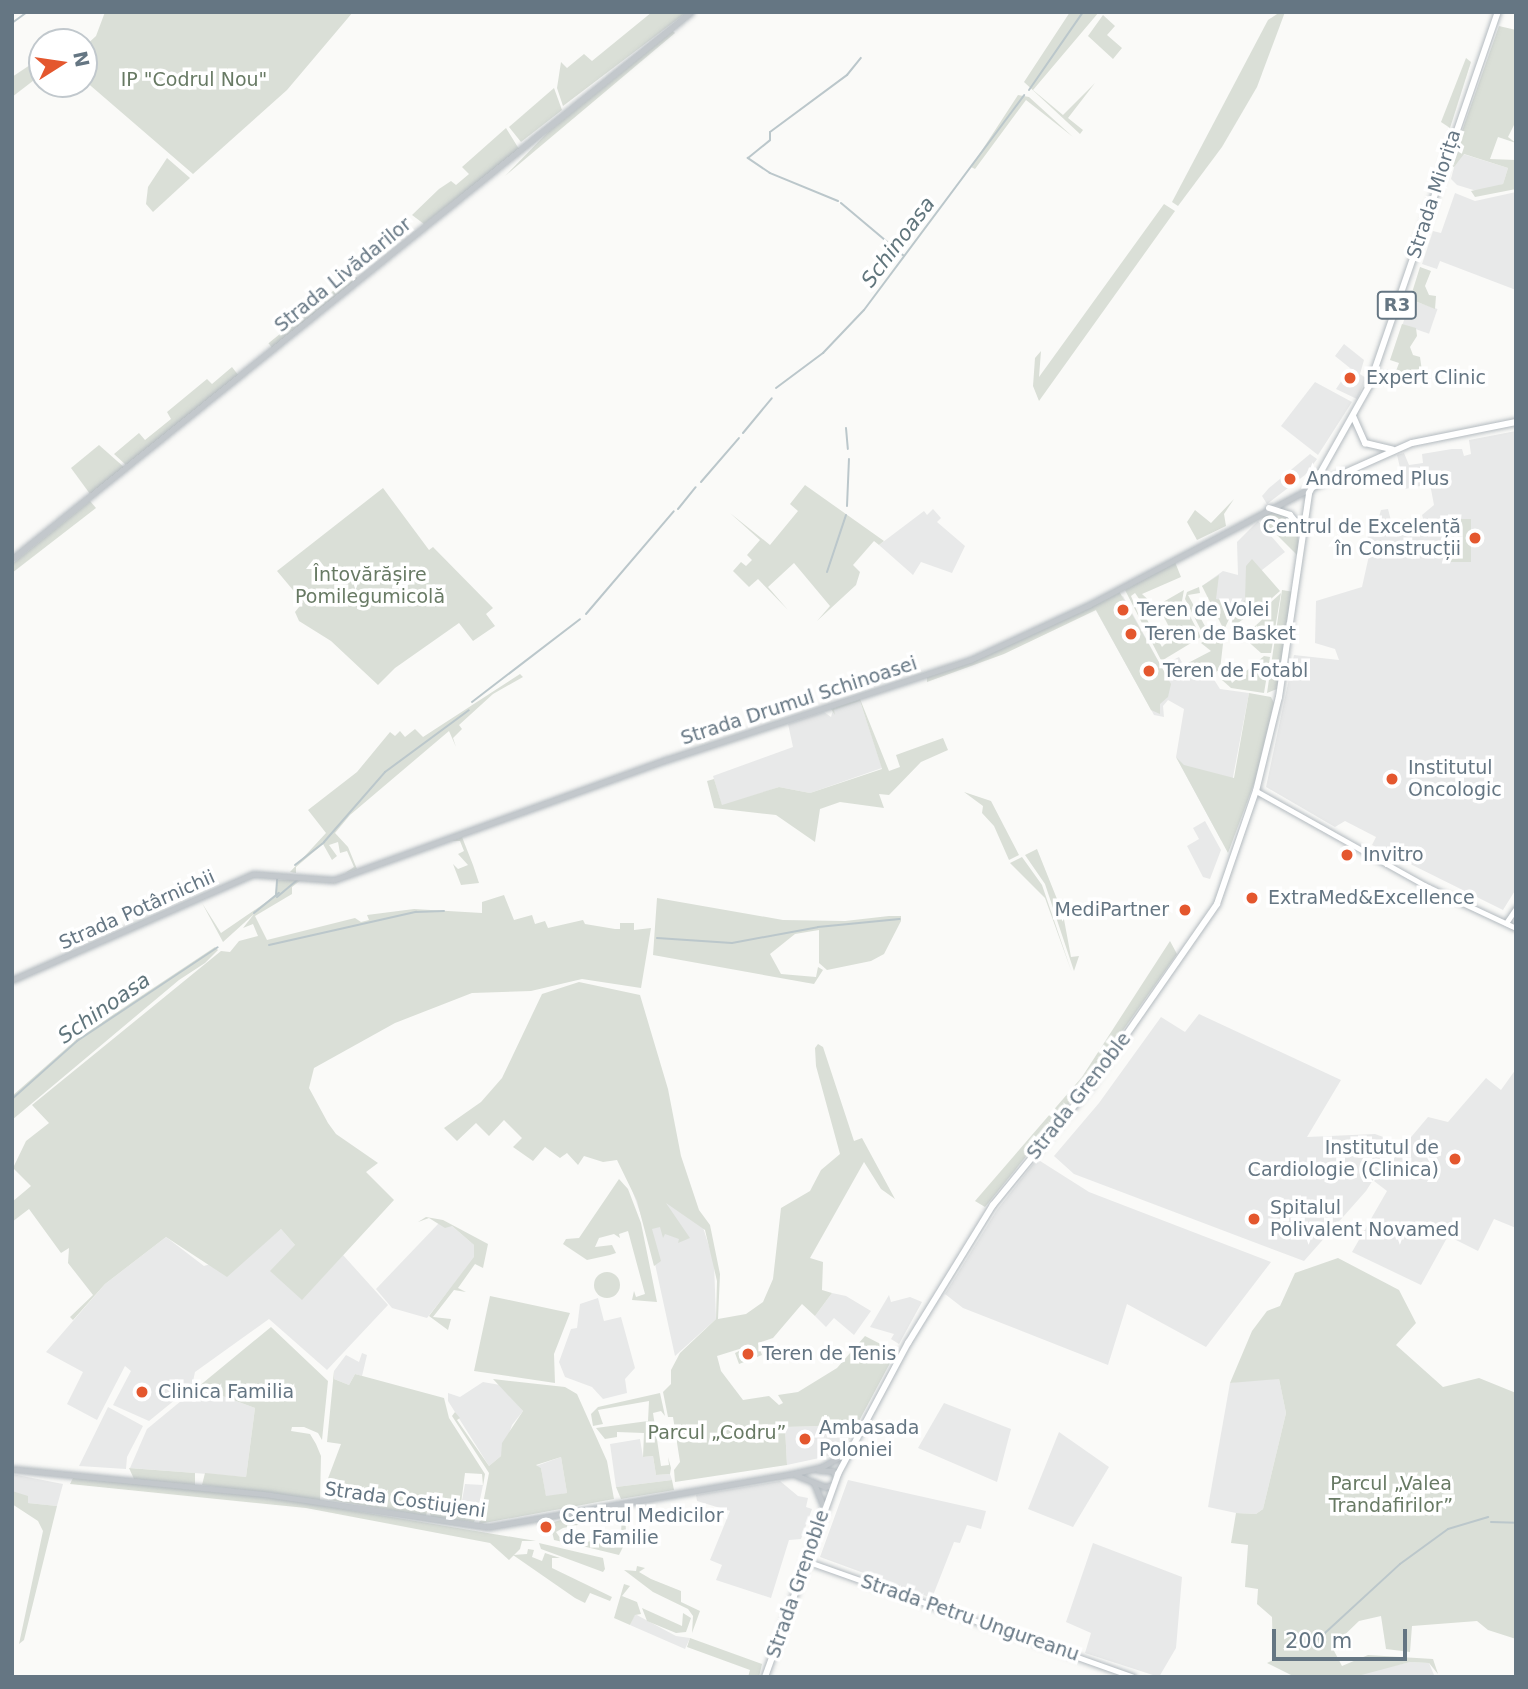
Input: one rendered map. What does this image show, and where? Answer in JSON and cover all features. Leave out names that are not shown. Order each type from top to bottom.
[{"type":"main road","name":"Strada Miorița","points":[[1312,487],[1373,376],[1498,12]]},
{"type":"main road","points":[[1353,416],[1365,443],[1394,449]]},
{"type":"main road","points":[[1312,487],[1394,449],[1516,422]]},
{"type":"main road","name":"Strada Grenoble","points":[[765,1677],[835,1481],[908,1343],[993,1205],[1093,1084],[1214,909],[1256,791],[1285,672],[1312,487]]},
{"type":"main road","points":[[1269,508],[1290,515],[1304,533]]},
{"type":"main road","points":[[1256,791],[1413,880],[1516,928]]},
{"type":"main road","points":[[1506,923],[1516,908]]},
{"type":"main road","name":"Strada Petru Ungureanu","points":[[806,1561],[1133,1677]]},
{"type":"street","name":"Strada Livădarilor","points":[[12,559],[691,12]]},
{"type":"street","name":"Strada Drumul Schinoasei","points":[[275,874],[334,880],[640,769],[970,660],[1089,605],[1312,487]]},
{"type":"street","name":"Strada Potârnichii","points":[[12,980],[241,879],[275,874]]},
{"type":"street","name":"Strada Costiujeni","points":[[12,1469],[271,1495],[482,1527],[792,1474],[810,1470],[850,1451]]},
{"type":"street","points":[[810,1470],[832,1471],[835,1481]]},
{"type":"street","points":[[819,1471],[813,1480],[825,1509]]},
{"type":"street","name":"Strada Costiujeni","points":[[792,1474],[813,1480],[825,1487],[835,1481]]},
{"type":"shaded area","points":[[1463,154],[1508,168],[1503,184],[1480,192],[1457,185],[1451,179],[1456,160]]},
{"type":"shaded area","points":[[1516,192],[1516,290],[1440,261],[1437,269],[1422,264],[1433,231],[1441,233],[1455,193],[1475,201]]},
{"type":"shaded area","points":[[1411,300],[1437,309],[1429,334],[1403,325]]},
{"type":"shaded area","points":[[1344,344],[1364,360],[1360,374],[1366,378],[1357,399],[1336,389],[1350,368],[1335,356]]},
{"type":"shaded area","points":[[1315,382],[1352,402],[1318,455],[1281,426]]},
{"type":"shaded area","points":[[1516,431],[1516,889],[1503,910],[1372,845],[1376,837],[1345,821],[1335,827],[1266,787],[1294,655],[1339,660],[1335,649],[1315,643],[1316,601],[1362,587],[1370,551],[1367,534],[1373,532],[1370,523],[1378,520],[1381,510],[1388,509],[1394,532],[1400,532],[1401,527],[1424,522],[1422,515],[1434,505],[1430,484],[1405,489],[1397,455],[1404,453],[1409,465],[1423,463],[1422,454],[1452,449],[1462,449],[1464,456],[1471,454],[1469,440]]},
{"type":"shaded area","points":[[1310,454],[1317,459],[1305,475],[1267,504],[1262,496]]},
{"type":"shaded area","points":[[933,509],[941,518],[937,522],[965,546],[952,573],[921,562],[913,575],[879,545],[924,511],[927,515]]},
{"type":"shaded area","points":[[1258,521],[1285,552],[1262,570],[1253,597],[1235,611],[1232,620],[1202,586],[1223,571],[1238,575],[1237,542]]},
{"type":"shaded area","points":[[1123,596],[1167,677],[1164,666],[1169,668],[1167,663],[1179,657],[1184,666],[1181,672],[1213,678],[1220,689],[1249,693],[1221,840],[1176,757],[1184,709],[1168,700],[1163,706],[1164,717],[1154,715],[1094,607]]},
{"type":"shaded area","points":[[860,701],[882,768],[810,793],[779,787],[722,806],[713,776],[793,747],[788,724],[824,712],[831,717],[833,710]]},
{"type":"shaded area","points":[[1205,821],[1221,850],[1210,879],[1203,877],[1187,846],[1199,839],[1193,828]]},
{"type":"shaded area","points":[[1199,1014],[1341,1080],[1307,1137],[1375,1134],[1397,1142],[1366,1191],[1304,1261],[1074,1174],[1054,1156],[1099,1103],[1161,1017],[1185,1032]]},
{"type":"shaded area","name":"Institutul de Cardiologie (Clinica)","points":[[1516,1069],[1516,1228],[1494,1219],[1478,1251],[1448,1236],[1421,1285],[1352,1252],[1387,1191],[1374,1181],[1428,1117],[1448,1122],[1486,1078],[1501,1090]]},
{"type":"shaded area","points":[[1037,1159],[1089,1192],[1271,1262],[1206,1347],[1127,1304],[1108,1365],[963,1308],[945,1294],[997,1210]]},
{"type":"shaded area","points":[[630,1184],[700,1218],[714,1262],[716,1319],[675,1356],[650,1241]]},
{"type":"shaded area","points":[[439,1223],[452,1226],[474,1245],[475,1257],[427,1318],[392,1308],[376,1289]]},
{"type":"shaded area","points":[[281,1229],[295,1245],[302,1299],[343,1255],[388,1305],[327,1370],[269,1319],[195,1372],[192,1386],[149,1421],[113,1405],[131,1371],[125,1366],[97,1420],[67,1404],[83,1372],[46,1352],[105,1284],[166,1237],[204,1266],[256,1250]]},
{"type":"shaded area","points":[[832,1293],[846,1296],[871,1311],[854,1335],[834,1318],[826,1327],[815,1316]]},
{"type":"shaded area","points":[[889,1295],[891,1302],[910,1297],[922,1302],[899,1344],[891,1339],[894,1334],[870,1327]]},
{"type":"shaded area","points":[[598,1298],[604,1321],[621,1317],[635,1368],[625,1379],[627,1393],[603,1399],[592,1387],[565,1377],[559,1362],[571,1329],[577,1328],[580,1304]]},
{"type":"shaded area","points":[[362,1353],[367,1355],[362,1376],[355,1374],[349,1385],[334,1379],[334,1371],[346,1355],[359,1362]]},
{"type":"shaded area","points":[[1271,1376],[1279,1379],[1286,1413],[1263,1509],[1256,1514],[1208,1507],[1230,1383]]},
{"type":"shaded area","points":[[483,1382],[500,1385],[523,1411],[512,1425],[501,1456],[489,1466],[448,1401],[448,1393],[460,1397]]},
{"type":"shaded area","points":[[198,1387],[255,1408],[246,1477],[130,1468],[147,1429]]},
{"type":"shaded area","points":[[944,1403],[1011,1429],[997,1482],[918,1448]]},
{"type":"shaded area","points":[[108,1407],[143,1426],[127,1457],[126,1469],[79,1466]]},
{"type":"shaded area","name":"Ambasada Poloniei","points":[[823,1426],[848,1436],[838,1454],[787,1465],[785,1427]]},
{"type":"shaded area","points":[[1059,1432],[1109,1467],[1073,1527],[1028,1509]]},
{"type":"shaded area","points":[[640,1439],[643,1457],[653,1456],[656,1475],[670,1474],[672,1480],[616,1487],[610,1444]]},
{"type":"shaded area","points":[[561,1457],[567,1493],[546,1497],[541,1468],[536,1466]]},
{"type":"shaded area","points":[[12,1474],[63,1484],[57,1506],[28,1503],[12,1491]]},
{"type":"shaded area","points":[[848,1480],[986,1511],[981,1529],[967,1525],[960,1543],[954,1542],[932,1598],[820,1557]]},
{"type":"shaded area","points":[[780,1481],[798,1496],[808,1498],[806,1507],[812,1509],[801,1539],[789,1540],[771,1598],[716,1580],[722,1565],[710,1560],[730,1511],[697,1501],[696,1495]]},
{"type":"shaded area","points":[[465,1484],[483,1485],[477,1514],[460,1512]]},
{"type":"shaded area","points":[[1093,1543],[1182,1577],[1176,1648],[1159,1677],[1085,1653],[1091,1633],[1066,1622]]},
{"type":"shaded area","points":[[635,1614],[676,1636],[690,1638],[685,1649],[630,1625]]},
{"type":"shaded area","points":[[1410,1662],[1429,1663],[1434,1675],[1442,1677],[1346,1677]]},
{"type":"green space","name":"IP \"Codrul Nou\"","points":[[105,12],[353,12],[287,90],[193,174],[98,92],[98,31]]},
{"type":"green space","points":[[652,12],[687,12],[563,106],[557,88],[561,62],[567,68],[584,54],[592,61]]},
{"type":"green space","points":[[1070,12],[1099,12],[1033,90],[1063,115],[1095,83],[1068,118],[1083,130],[1080,134],[1024,82]]},
{"type":"green space","points":[[1280,12],[1285,12],[1257,87],[1222,147],[1178,206],[1172,202],[1268,20]]},
{"type":"green space","points":[[1103,15],[1115,26],[1107,35],[1122,48],[1113,59],[1088,36]]},
{"type":"green space","points":[[1499,26],[1516,30],[1516,121],[1508,137],[1516,143],[1498,137],[1490,159],[1516,160],[1516,189],[1475,197],[1471,191],[1503,184],[1508,168],[1464,154],[1454,167],[1450,165]]},
{"type":"green space","points":[[673,31],[675,33],[505,176],[548,132]]},
{"type":"green space","points":[[1466,58],[1471,62],[1450,128],[1441,122]]},
{"type":"green space","points":[[28,66],[28,85],[12,97],[12,77]]},
{"type":"green space","points":[[554,88],[562,110],[521,142],[509,127]]},
{"type":"green space","points":[[1018,95],[1029,97],[1073,137],[1026,100],[975,169],[971,167]]},
{"type":"green space","points":[[506,128],[519,149],[424,224],[412,215],[439,189],[451,181],[456,185],[469,174],[462,167]]},
{"type":"green space","points":[[167,158],[190,178],[153,212],[146,204],[148,187]]},
{"type":"green space","points":[[1164,204],[1175,211],[1039,401],[1033,386],[1035,358],[1041,351],[1039,377]]},
{"type":"green space","points":[[1420,267],[1431,271],[1425,286],[1429,295],[1436,296],[1435,309],[1410,299]]},
{"type":"green space","points":[[354,274],[358,279],[272,348],[269,343]]},
{"type":"green space","points":[[1402,324],[1416,328],[1417,336],[1410,347],[1413,355],[1420,357],[1423,378],[1419,381],[1384,378],[1387,369],[1396,371],[1399,363],[1390,360]]},
{"type":"green space","points":[[232,367],[239,376],[127,466],[114,454],[139,433],[145,440],[171,419],[167,412],[207,379],[212,384]]},
{"type":"green space","points":[[99,445],[125,468],[90,494],[71,468]]},
{"type":"green space","points":[[805,485],[884,541],[879,545],[874,541],[853,565],[860,572],[856,585],[817,621],[830,606],[794,563],[768,587],[788,610],[758,579],[749,587],[733,571],[741,562],[746,566],[752,560],[747,555],[760,540],[730,513],[770,545],[798,511],[790,504]]},
{"type":"green space","name":"Întovărășire Pomilegumicolă","points":[[383,488],[429,550],[433,547],[493,608],[486,614],[495,626],[473,641],[459,623],[395,668],[378,685],[331,641],[299,621],[295,612],[303,602],[277,571]]},
{"type":"green space","points":[[1234,499],[1224,514],[1226,526],[1197,540],[1187,522],[1195,510],[1211,523]]},
{"type":"green space","points":[[90,501],[96,508],[12,573],[12,564]]},
{"type":"green space","points":[[1271,512],[1292,518],[1298,528],[1298,556],[1262,520],[1263,514]]},
{"type":"green space","points":[[1447,519],[1471,519],[1471,562],[1447,562]]},
{"type":"green space","points":[[1252,559],[1280,591],[1257,611],[1250,604],[1250,614],[1230,629],[1235,611],[1245,600],[1246,566]]},
{"type":"green space","points":[[1175,562],[1181,577],[1142,594],[1153,604],[1144,606],[1135,593],[1131,596],[1139,616],[1152,607],[1155,608],[1153,614],[1150,610],[1144,614],[1162,647],[1170,639],[1180,639],[1171,631],[1158,605],[1184,590],[1182,601],[1201,637],[1163,660],[1164,666],[1125,590]]},
{"type":"green space","points":[[1219,575],[1216,599],[1222,600],[1230,617],[1224,630],[1202,586]]},
{"type":"green space","points":[[1199,587],[1200,593],[1188,595],[1212,639],[1220,632],[1224,635],[1220,670],[1213,673],[1188,663],[1211,651],[1201,643],[1206,640],[1185,599],[1187,592]]},
{"type":"green space","points":[[1282,590],[1294,592],[1277,689],[1267,693]]},
{"type":"green space","points":[[1119,591],[1171,684],[1168,697],[1160,704],[1160,714],[1151,710],[1096,610],[1004,654],[927,682],[927,676],[977,659]]},
{"type":"green space","points":[[1281,593],[1271,653],[1261,653],[1243,637],[1265,617],[1261,611]]},
{"type":"green space","points":[[1264,656],[1270,657],[1264,693],[1231,688],[1222,680],[1227,672],[1232,683]]},
{"type":"green space","points":[[520,674],[523,677],[493,694],[459,725],[462,729],[453,738],[456,747],[449,731],[350,815],[335,833],[348,847],[357,869],[345,873],[354,867],[347,851],[340,853],[338,842],[329,845],[337,856],[332,860],[323,844],[296,867],[296,873],[290,872],[326,833],[308,810],[357,772],[390,732],[395,736],[400,731],[405,737],[415,729],[423,737]]},
{"type":"green space","points":[[1249,693],[1271,697],[1274,703],[1255,781],[1228,853],[1176,757],[1184,765],[1234,778]]},
{"type":"green space","points":[[859,698],[889,771],[900,767],[896,755],[943,738],[948,750],[921,762],[889,795],[879,794],[884,808],[840,802],[820,809],[815,842],[776,815],[714,808],[707,781],[714,779],[722,805],[779,787],[810,793],[882,769],[860,701],[834,710],[835,715],[831,709]]},
{"type":"green space","points":[[964,792],[991,801],[1019,855],[1009,860],[994,826],[982,813],[983,806]]},
{"type":"green space","points":[[462,837],[479,883],[461,885],[453,864],[458,869],[468,865],[458,854],[464,851],[460,841],[452,841]]},
{"type":"green space","points":[[1037,849],[1063,914],[1071,957],[1079,956],[1074,971],[1045,884],[1025,855]]},
{"type":"green space","points":[[1022,857],[1042,885],[1072,973],[1045,898],[1010,863]]},
{"type":"green space","points":[[277,880],[301,880],[292,887],[292,894],[255,916],[267,940],[355,918],[361,922],[369,920],[367,915],[414,909],[482,913],[482,902],[504,895],[514,920],[532,915],[535,924],[545,921],[548,928],[583,920],[585,924],[615,929],[620,929],[620,923],[634,923],[634,930],[651,928],[641,988],[582,979],[531,991],[472,993],[395,1023],[314,1068],[309,1088],[328,1123],[336,1134],[378,1163],[366,1172],[394,1200],[302,1300],[270,1271],[295,1245],[281,1229],[227,1277],[166,1237],[105,1284],[73,1320],[70,1317],[93,1295],[68,1263],[69,1248],[61,1253],[29,1209],[12,1222],[12,1202],[31,1186],[13,1168],[26,1141],[49,1123],[32,1105],[221,951],[230,952],[239,941],[258,936],[253,924],[243,928],[254,914],[223,942],[202,903],[221,933],[275,896]]},
{"type":"green space","points":[[657,898],[783,920],[845,921],[901,916],[901,921],[884,954],[871,961],[827,970],[819,963],[819,930],[795,934],[770,954],[781,974],[816,977],[818,967],[823,970],[814,984],[653,955]]},
{"type":"green space","points":[[1170,941],[1177,954],[1085,1084],[985,1207],[975,1201],[1082,1077]]},
{"type":"green space","points":[[215,947],[218,950],[205,963],[179,980],[12,1120],[12,1096],[78,1038]]},
{"type":"green space","name":"Parcul „Codru”","points":[[579,982],[640,995],[668,1089],[681,1156],[699,1210],[710,1225],[720,1274],[718,1319],[746,1314],[763,1302],[773,1279],[781,1208],[810,1191],[821,1170],[840,1154],[816,1066],[815,1048],[818,1044],[823,1047],[854,1141],[862,1138],[895,1199],[881,1189],[864,1162],[810,1258],[823,1262],[822,1290],[832,1293],[815,1316],[802,1304],[773,1338],[758,1343],[762,1355],[739,1364],[735,1353],[749,1346],[717,1356],[721,1371],[743,1400],[769,1396],[779,1405],[783,1403],[778,1395],[798,1392],[837,1368],[865,1336],[896,1352],[845,1447],[833,1458],[848,1435],[823,1426],[785,1427],[787,1465],[675,1482],[674,1470],[680,1462],[673,1417],[668,1417],[663,1392],[671,1384],[671,1370],[680,1353],[716,1319],[717,1281],[705,1230],[666,1203],[690,1238],[678,1243],[679,1239],[665,1234],[663,1238],[660,1227],[652,1229],[661,1261],[654,1266],[637,1201],[617,1160],[603,1162],[584,1156],[578,1165],[567,1153],[560,1158],[545,1147],[533,1161],[513,1147],[522,1138],[504,1120],[489,1136],[476,1123],[457,1141],[444,1128],[481,1102],[502,1078],[542,994]]},
{"type":"green space","points":[[619,1179],[628,1189],[641,1223],[657,1302],[632,1300],[634,1291],[636,1297],[645,1294],[628,1231],[619,1234],[620,1238],[614,1234],[599,1238],[595,1247],[612,1245],[616,1253],[587,1260],[563,1244],[566,1239],[579,1238]]},
{"type":"green space","points":[[426,1217],[443,1220],[488,1244],[483,1268],[475,1264],[458,1288],[466,1292],[454,1290],[433,1317],[451,1319],[448,1330],[429,1316],[474,1257],[474,1245],[452,1226],[445,1228],[429,1218],[418,1222]]},
{"type":"green space","name":"Parcul „Valea Trandafirilor”","points":[[1338,1258],[1399,1290],[1416,1323],[1396,1345],[1443,1387],[1479,1378],[1516,1393],[1516,1639],[1488,1630],[1477,1621],[1412,1626],[1410,1652],[1386,1649],[1381,1616],[1359,1621],[1332,1647],[1342,1666],[1368,1655],[1433,1659],[1438,1674],[1429,1663],[1410,1662],[1354,1677],[1295,1677],[1267,1663],[1273,1660],[1272,1617],[1257,1604],[1258,1589],[1245,1587],[1248,1545],[1231,1543],[1236,1513],[1256,1514],[1263,1509],[1286,1413],[1279,1379],[1230,1383],[1252,1331],[1267,1311],[1280,1306],[1295,1273]]},
{"type":"green space","points":[[607,1272],[616,1276],[620,1285],[616,1294],[607,1298],[598,1294],[594,1285],[598,1276]]},
{"type":"green space","points":[[490,1296],[570,1313],[554,1354],[555,1383],[474,1371]]},
{"type":"green space","points":[[271,1327],[328,1381],[322,1440],[318,1433],[304,1427],[292,1427],[291,1431],[310,1434],[316,1444],[321,1456],[320,1500],[202,1485],[205,1473],[246,1477],[255,1408],[198,1387]]},
{"type":"green space","points":[[334,1371],[334,1379],[349,1385],[355,1374],[444,1398],[449,1418],[485,1474],[483,1486],[482,1474],[465,1473],[460,1511],[477,1514],[474,1522],[431,1517],[428,1506],[426,1516],[329,1500],[327,1481],[341,1444],[327,1442]]},
{"type":"green space","points":[[493,1379],[565,1387],[577,1394],[607,1461],[614,1499],[479,1524],[489,1473],[452,1416],[455,1412],[460,1418],[457,1420],[489,1466],[501,1456],[502,1443],[523,1411]],"holes":[[[561,1457],[567,1493],[546,1496],[541,1468],[536,1465]]]},
{"type":"green space","points":[[660,1393],[665,1416],[661,1411],[653,1413],[661,1466],[669,1465],[668,1457],[671,1468],[670,1474],[656,1475],[653,1456],[643,1457],[644,1433],[617,1432],[617,1437],[605,1439],[596,1428],[648,1421],[649,1401],[598,1410],[603,1424],[593,1426],[591,1414],[598,1407]]},
{"type":"green space","points":[[129,1468],[195,1473],[195,1485],[134,1479]]},
{"type":"green space","points":[[73,1478],[271,1497],[536,1541],[522,1541],[520,1549],[509,1560],[490,1543],[306,1508],[70,1484]]},
{"type":"green space","points":[[672,1480],[674,1490],[621,1499],[616,1487]]},
{"type":"green space","points":[[12,1491],[28,1496],[28,1503],[57,1506],[24,1640],[19,1644],[43,1531],[38,1521],[12,1504]]},
{"type":"green space","points":[[619,1504],[625,1510],[626,1533],[621,1532],[622,1517],[617,1517],[563,1528],[556,1532],[563,1542],[554,1540],[550,1523]]},
{"type":"green space","points":[[622,1536],[626,1541],[619,1555],[574,1544]]},
{"type":"green space","points":[[539,1543],[603,1558],[605,1569],[603,1572],[541,1549]]},
{"type":"green space","points":[[528,1549],[534,1550],[532,1557],[542,1561],[545,1553],[560,1558],[552,1558],[552,1568],[612,1597],[610,1601],[590,1593],[585,1603],[575,1598],[513,1555],[527,1554]]},
{"type":"green space","points":[[637,1566],[645,1568],[639,1572],[651,1579],[681,1591],[681,1602],[700,1611],[692,1633],[693,1616],[688,1609],[653,1592],[624,1570],[636,1571]]},
{"type":"green space","points":[[624,1584],[630,1586],[622,1596],[637,1602],[641,1614],[635,1615],[630,1625],[614,1618]]},
{"type":"green space","points":[[642,1608],[682,1626],[683,1613],[691,1618],[686,1632],[676,1633],[647,1621]]},
{"type":"green space","points":[[690,1638],[762,1664],[759,1677],[748,1677],[750,1670],[687,1647]]},
{"type":"waterway","name":"Schinoasa","points":[[1029,90],[1083,12]]},
{"type":"waterway","points":[[12,23],[26,13]]},
{"type":"waterway","points":[[838,201],[770,173],[748,158],[770,140],[770,132],[847,75],[861,58]]},
{"type":"waterway","name":"Schinoasa","points":[[776,388],[823,353],[864,310],[1024,95]]},
{"type":"waterway","points":[[841,203],[904,256]]},
{"type":"waterway","name":"Schinoasa","points":[[743,433],[772,398]]},
{"type":"waterway","points":[[846,428],[848,449]]},
{"type":"waterway","name":"Schinoasa","points":[[701,482],[739,438]]},
{"type":"waterway","points":[[847,506],[849,459]]},
{"type":"waterway","name":"Schinoasa","points":[[678,509],[696,487]]},
{"type":"waterway","name":"Schinoasa","points":[[586,614],[674,511]]},
{"type":"waterway","points":[[827,572],[846,515]]},
{"type":"waterway","name":"Schinoasa","points":[[472,702],[580,619]]},
{"type":"waterway","name":"Schinoasa","points":[[295,865],[324,842],[385,772],[469,710]]},
{"type":"waterway","points":[[276,895],[277,879]]},
{"type":"waterway","points":[[277,897],[297,880]]},
{"type":"waterway","name":"Schinoasa","points":[[254,913],[279,893]]},
{"type":"waterway","points":[[269,945],[416,912],[444,911]]},
{"type":"waterway","points":[[657,938],[732,943],[818,927],[900,919]]},
{"type":"waterway","name":"Schinoasa","points":[[12,1099],[77,1041],[218,947]]},
{"type":"waterway","points":[[1313,1644],[1400,1564],[1448,1529],[1488,1517]]},
{"type":"waterway","points":[[1491,1522],[1516,1523]]},
{"type":"place","name":"Expert Clinic","points":[[1350,378]]},
{"type":"place","name":"Andromed Plus","points":[[1290,479]]},
{"type":"place","name":"Centrul de Excelență în Construcții","points":[[1475,538]]},
{"type":"place","name":"Teren de Volei","points":[[1123,610]]},
{"type":"place","name":"Teren de Basket","points":[[1131,634]]},
{"type":"place","name":"Teren de Fotabl","points":[[1149,671]]},
{"type":"place","name":"Institutul Oncologic","points":[[1392,779]]},
{"type":"place","name":"Invitro","points":[[1347,855]]},
{"type":"place","name":"ExtraMed&Excellence","points":[[1252,898]]},
{"type":"place","name":"MediPartner","points":[[1185,910]]},
{"type":"place","name":"Institutul de Cardiologie (Clinica)","points":[[1455,1159]]},
{"type":"place","name":"Spitalul Polivalent Novamed","points":[[1254,1219]]},
{"type":"place","name":"Teren de Tenis","points":[[748,1354]]},
{"type":"place","name":"Clinica Familia","points":[[142,1392]]},
{"type":"place","name":"Ambasada Poloniei","points":[[805,1439]]},
{"type":"place","name":"Centrul Medicilor de Familie","points":[[546,1527]]}]
